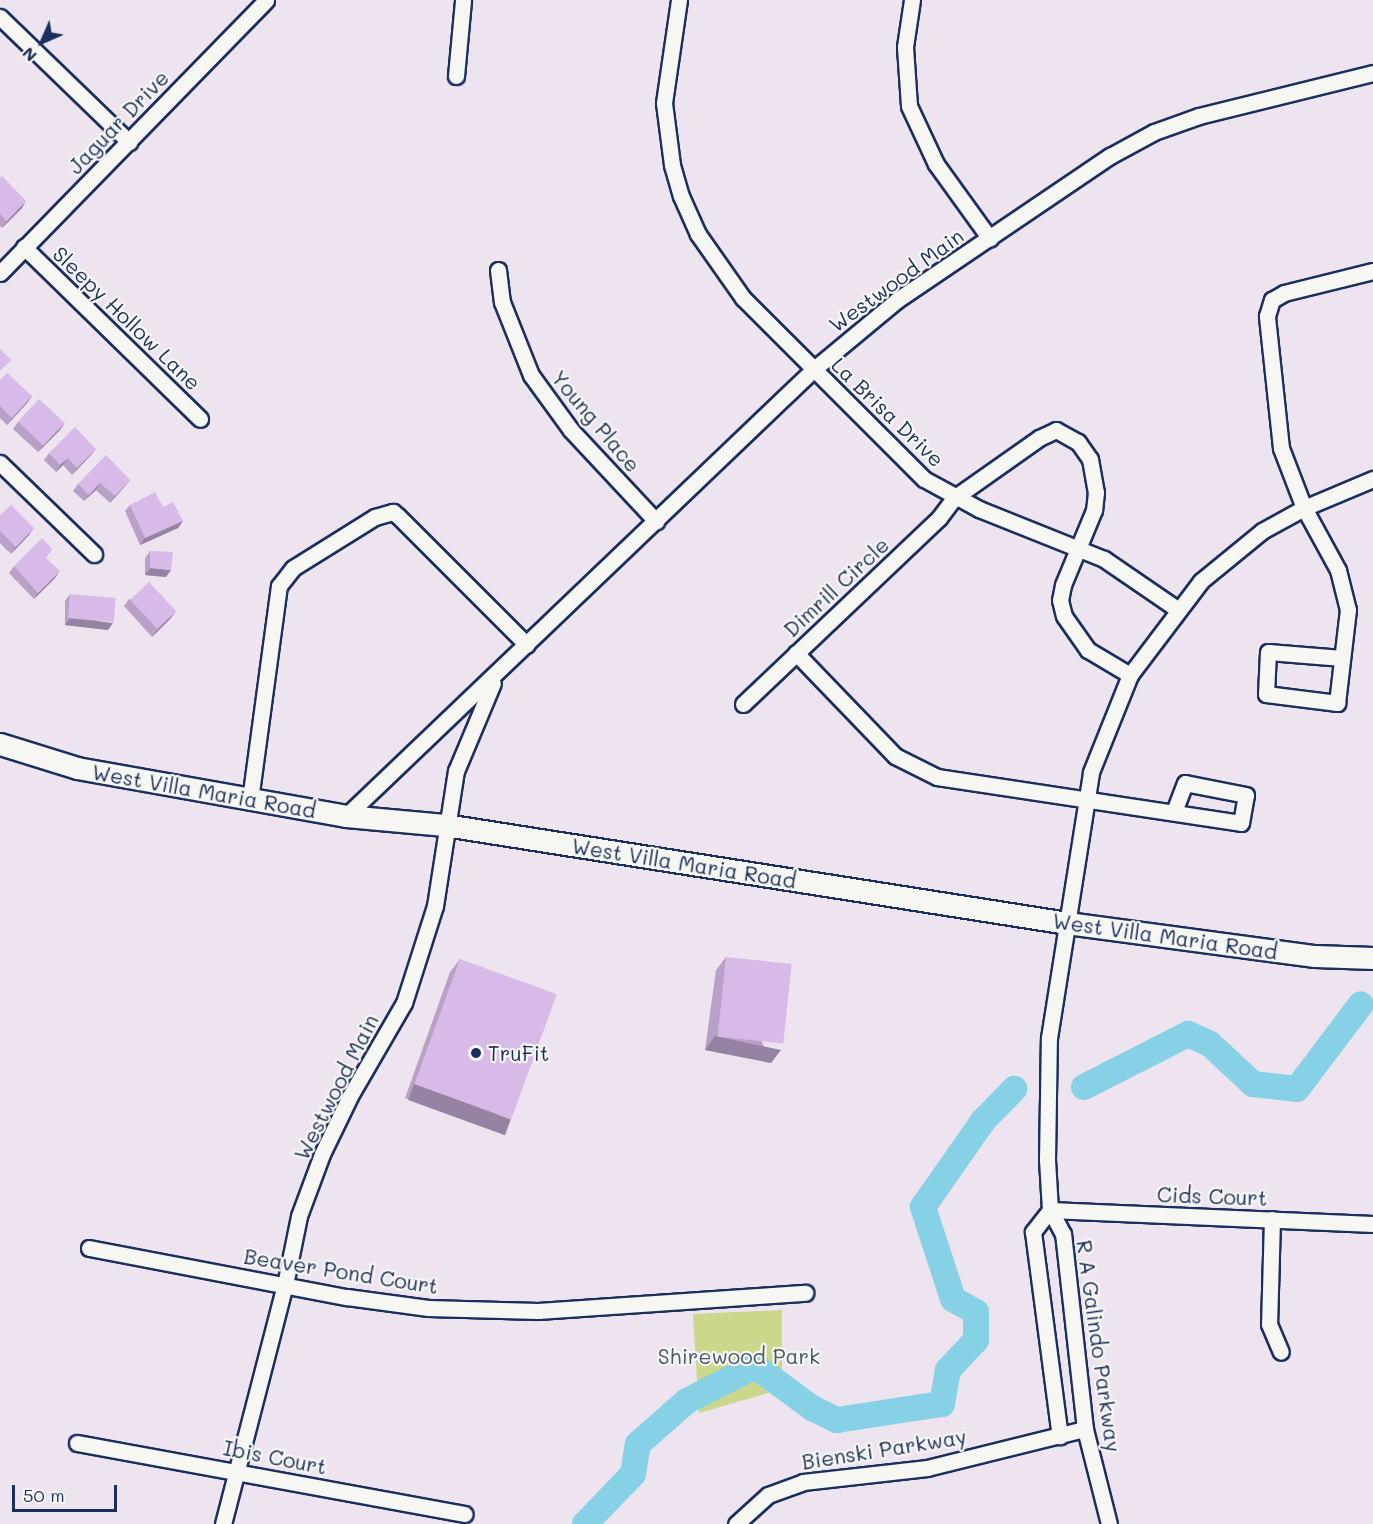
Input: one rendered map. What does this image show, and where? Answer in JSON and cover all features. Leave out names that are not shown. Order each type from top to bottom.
[{"type":"main road","name":"West Villa Maria Road","points":[[0,744],[77,768],[346,816],[445,825],[1067,923],[1315,956],[1373,958]]},
{"type":"street","points":[[456,76],[463,0]]},
{"type":"street","name":"La Brisa Drive","points":[[679,0],[664,103],[681,196],[717,265],[743,298],[924,479],[954,498],[1130,573],[1177,609]]},
{"type":"street","points":[[912,0],[904,47],[909,106],[936,164],[990,239]]},
{"type":"street","name":"Jaguar Drive","points":[[0,273],[264,1]]},
{"type":"street","points":[[0,17],[129,142]]},
{"type":"street","name":"Westwood Main","points":[[346,816],[497,675],[814,369],[897,300],[1110,156],[1154,132],[1199,116],[1373,73]]},
{"type":"street","name":"Sleepy Hollow Lane","points":[[24,247],[200,419]]},
{"type":"street","name":"Young Place","points":[[498,270],[502,302],[531,375],[571,430],[656,521]]},
{"type":"street","points":[[1342,658],[1268,652],[1266,694],[1337,703],[1342,658],[1346,596],[1338,570],[1304,508],[1278,430],[1269,308],[1284,293],[1373,271]]},
{"type":"street","name":"Dimrill Circle","points":[[743,704],[939,518],[954,498],[1039,438],[1056,430],[1066,433],[1078,442],[1096,474],[1094,510],[1075,548],[1062,585],[1060,600],[1064,616],[1088,650],[1130,675]]},
{"type":"street","points":[[0,463],[94,554]]},
{"type":"street","name":"R A Galindo Parkway","points":[[1108,1524],[1085,1429],[1063,1234],[1050,1210],[1049,1038],[1091,772],[1130,675],[1177,609],[1230,555],[1262,531],[1304,508],[1373,479]]},
{"type":"street","points":[[250,800],[279,586],[293,568],[375,517],[393,512],[398,516],[527,645]]},
{"type":"street","points":[[796,653],[878,740],[915,767],[960,783],[1086,802],[1174,811],[1241,823],[1246,795],[1185,783],[1174,811]]},
{"type":"street","name":"Westwood Main","points":[[223,1524],[285,1285],[299,1216],[322,1154],[404,1003],[435,906],[445,825],[464,749],[497,675]]},
{"type":"street","points":[[1050,1210],[1033,1232],[1060,1436]]},
{"type":"street","name":"Cids Court","points":[[1050,1210],[1373,1224]]},
{"type":"street","points":[[1272,1219],[1269,1324],[1281,1352]]},
{"type":"street","name":"Beaver Pond Court","points":[[89,1248],[285,1285],[428,1308],[538,1311],[805,1293]]},
{"type":"street","name":"Bienski Parkway","points":[[736,1524],[768,1495],[803,1482],[927,1468],[1085,1429]]},
{"type":"street","name":"Ibis Court","points":[[77,1443],[465,1514]]},
{"type":"green space","name":"Shirewood Park","points":[[782,1310],[782,1389],[699,1413],[693,1314]]},
{"type":"building","points":[[2,176],[26,201],[7,221],[0,214],[0,178]]},
{"type":"building","points":[[0,349],[11,360],[0,371]]},
{"type":"building","points":[[7,373],[32,396],[12,418],[0,406],[0,380]]},
{"type":"building","points":[[39,399],[65,423],[43,446],[18,422]]},
{"type":"building","points":[[75,427],[96,449],[77,468],[68,458],[60,465],[49,453]]},
{"type":"building","points":[[106,455],[130,480],[115,496],[100,483],[89,495],[78,484]]},
{"type":"building","points":[[155,492],[163,507],[173,502],[183,521],[145,538],[130,505]]},
{"type":"building","points":[[11,505],[34,528],[16,547],[0,531],[0,515]]},
{"type":"building","points":[[42,538],[52,549],[46,558],[60,571],[38,593],[14,566]]},
{"type":"building","points":[[150,551],[173,552],[171,570],[150,568]]},
{"type":"building","points":[[149,582],[176,611],[157,629],[130,600]]},
{"type":"building","points":[[70,594],[116,598],[114,622],[68,618]]},
{"type":"building","points":[[726,957],[792,964],[783,1043],[718,1037]]},
{"type":"building","name":"TruFit","points":[[460,959],[557,994],[511,1119],[415,1084]]},
{"type":"waterway","points":[[1084,1087],[1188,1034],[1210,1044],[1253,1084],[1297,1089],[1361,1004]]},
{"type":"waterway","points":[[585,1524],[633,1474],[638,1444],[687,1401],[755,1366],[812,1408],[837,1420],[942,1404],[948,1370],[976,1340],[976,1312],[953,1299],[923,1207],[983,1121],[1014,1089]]},
{"type":"place","name":"TruFit","points":[[476,1053]]}]
